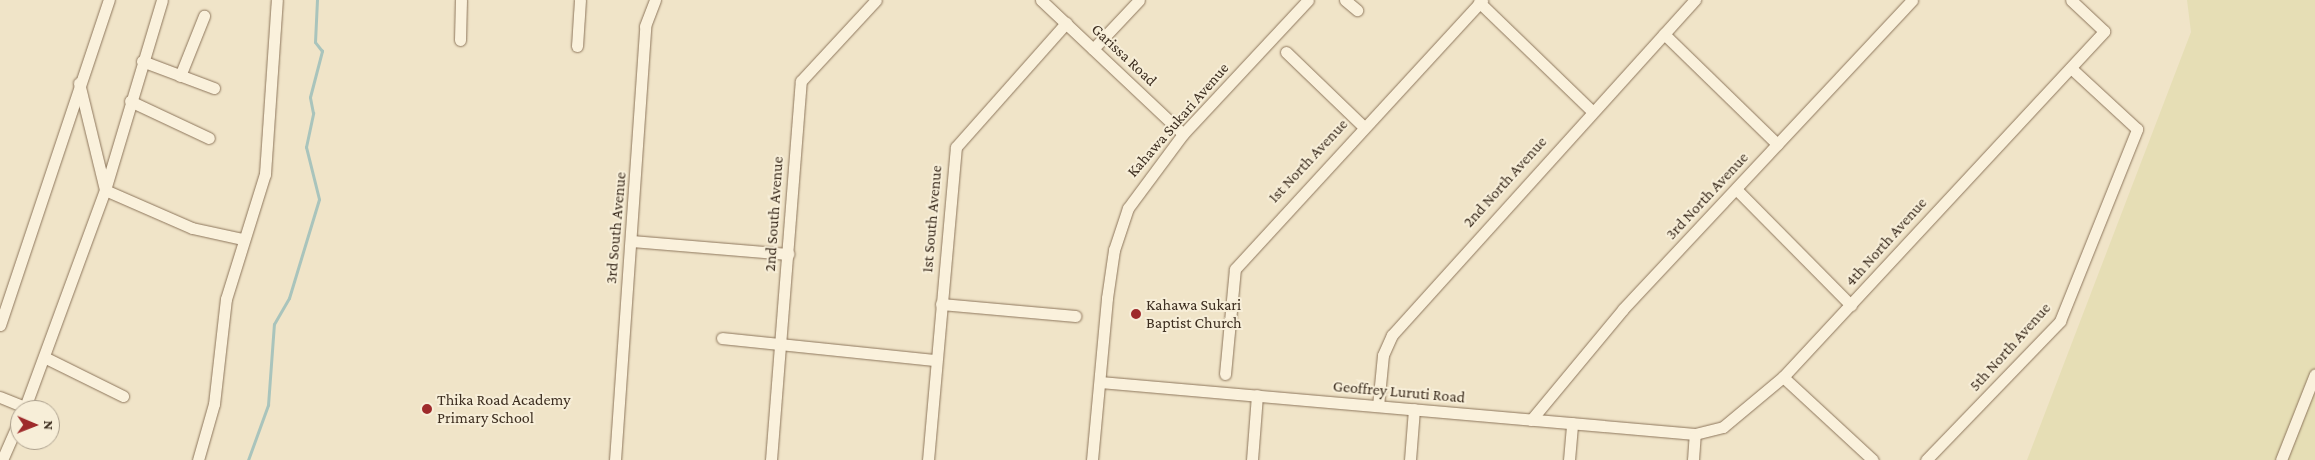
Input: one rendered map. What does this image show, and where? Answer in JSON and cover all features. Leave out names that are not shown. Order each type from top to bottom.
[{"type":"street","points":[[0,325],[35,231],[78,83],[109,0]]},
{"type":"street","points":[[28,400],[46,358],[105,190],[142,61],[162,0]]},
{"type":"street","points":[[198,460],[214,404],[223,318],[242,239],[265,174],[277,0]]},
{"type":"street","points":[[460,40],[461,0]]},
{"type":"street","points":[[577,46],[580,0]]},
{"type":"street","name":"3rd South Avenue","points":[[615,460],[645,26],[655,0]]},
{"type":"street","name":"2nd South Avenue","points":[[771,460],[801,81],[876,0]]},
{"type":"street","name":"Garissa Road","points":[[1041,0],[1183,134]]},
{"type":"street","points":[[1094,49],[1139,0]]},
{"type":"street","name":"Kahawa Sukari Avenue","points":[[1092,460],[1107,298],[1122,222],[1137,192],[1183,134],[1308,0]]},
{"type":"street","points":[[1345,0],[1357,10]]},
{"type":"street","name":"2nd North Avenue","points":[[1378,406],[1383,355],[1392,335],[1592,111],[1695,0]]},
{"type":"street","name":"3rd North Avenue","points":[[1531,420],[1623,309],[1737,190],[1912,0]]},
{"type":"street","name":"4th North Avenue","points":[[1695,434],[1737,419],[1783,377],[2104,31],[2071,0]]},
{"type":"street","points":[[1480,1],[1592,111]]},
{"type":"street","name":"1st North Avenue","points":[[1224,393],[1235,268],[1363,126],[1480,1]]},
{"type":"street","points":[[180,76],[204,16]]},
{"type":"street","name":"1st South Avenue","points":[[928,460],[956,147],[1066,23]]},
{"type":"street","points":[[1664,34],[1778,144]]},
{"type":"street","points":[[1286,52],[1363,126]]},
{"type":"street","points":[[142,61],[214,88]]},
{"type":"street","name":"5th North Avenue","points":[[1926,460],[2060,321],[2137,130],[2071,68]]},
{"type":"street","points":[[78,83],[105,190]]},
{"type":"street","points":[[130,101],[209,138]]},
{"type":"street","points":[[105,190],[192,228],[242,239]]},
{"type":"street","points":[[1737,190],[1851,304]]},
{"type":"street","points":[[631,241],[788,254]]},
{"type":"street","points":[[941,304],[1075,316]]},
{"type":"street","points":[[722,338],[936,360]]},
{"type":"street","points":[[46,358],[124,396]]},
{"type":"street","points":[[2281,460],[2315,374]]},
{"type":"street","points":[[1783,377],[1873,460]]},
{"type":"street","name":"Geoffrey Luruti Road","points":[[1100,382],[1695,434]]},
{"type":"street","points":[[1252,460],[1257,396]]},
{"type":"street","points":[[1410,460],[1414,409]]},
{"type":"street","points":[[1569,460],[1572,423]]},
{"type":"street","points":[[1693,460],[1695,434]]},
{"type":"street","points":[[2,460],[10,442]]},
{"type":"shaded area","points":[[2187,0],[2315,0],[2315,460],[2027,460],[2191,32]]},
{"type":"waterway","points":[[248,460],[268,405],[274,324],[289,298],[319,199],[306,147],[313,113],[310,97],[322,51],[315,42],[317,0]]},
{"type":"place","name":"Kahawa Sukari Baptist Church","points":[[1136,314]]},
{"type":"place","name":"Thika Road Academy Primary School","points":[[427,409]]}]
